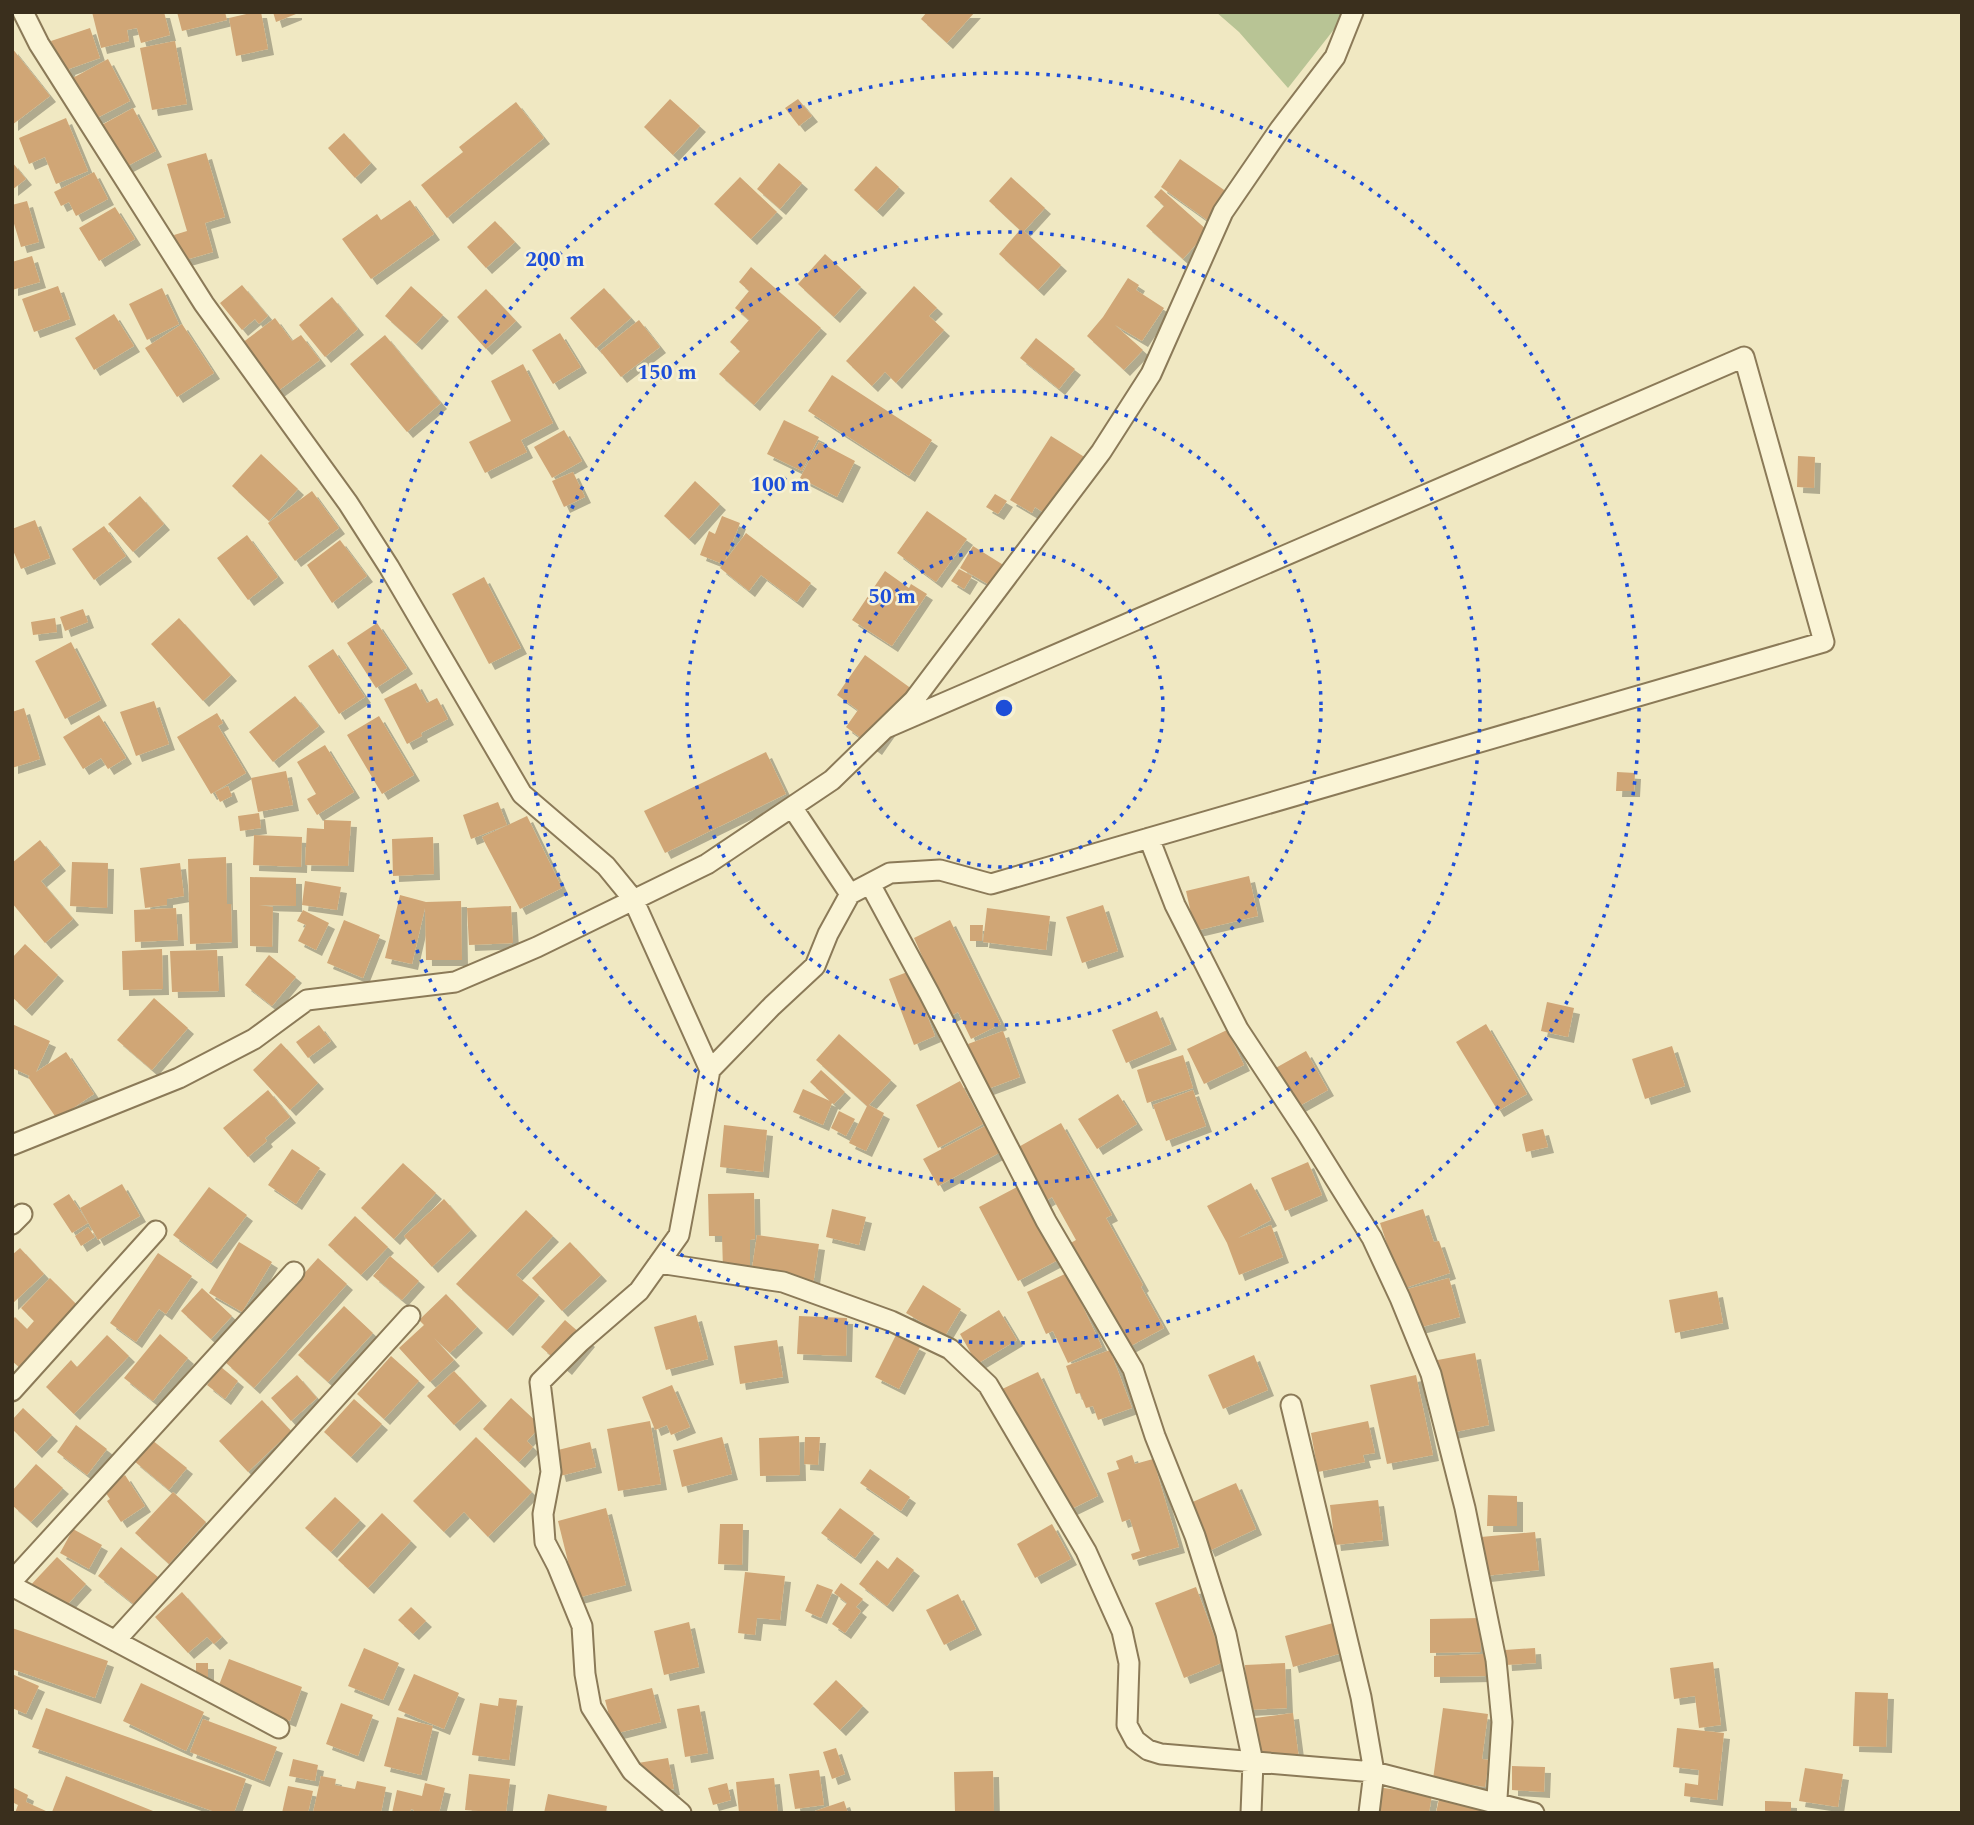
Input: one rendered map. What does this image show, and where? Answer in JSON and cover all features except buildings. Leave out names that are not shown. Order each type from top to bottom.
[{"type":"street","points":[[23,12],[39,44],[204,304],[348,503],[389,567],[522,794],[606,866],[633,899],[710,1070]]},
{"type":"street","points":[[12,1145],[179,1078],[254,1039],[307,1000],[456,982],[537,947],[706,864],[832,780],[914,700],[1101,452],[1151,374],[1223,212],[1280,129],[1335,57],[1353,12]]},
{"type":"street","points":[[681,1813],[632,1771],[591,1707],[585,1674],[582,1626],[545,1542],[543,1514],[551,1472],[540,1382],[580,1342],[639,1291],[679,1235],[710,1070],[815,966],[828,934],[850,894],[890,873],[940,870],[991,884],[1824,642],[1744,357],[886,728]]},
{"type":"street","points":[[792,807],[850,894]]},
{"type":"street","points":[[1149,838],[1175,905],[1238,1029],[1307,1132],[1372,1238],[1431,1374],[1465,1508],[1496,1660],[1502,1722],[1497,1808]]},
{"type":"street","points":[[870,884],[1046,1221],[1133,1369],[1195,1536],[1226,1634],[1253,1762],[1251,1813]]},
{"type":"street","points":[[12,1391],[156,1231]]},
{"type":"street","points":[[659,1263],[783,1282],[891,1321],[950,1349],[988,1385],[1086,1551],[1122,1631],[1129,1662],[1127,1725],[1135,1740],[1148,1750],[1161,1754],[1374,1772],[1497,1808],[1534,1813]]},
{"type":"street","points":[[279,1728],[12,1583],[294,1272]]},
{"type":"street","points":[[115,1640],[410,1316]]},
{"type":"street","points":[[1291,1405],[1361,1696],[1374,1772],[1369,1813]]},
{"type":"green space","points":[[1216,12],[1343,12],[1339,23],[1288,88],[1239,32]]}]
